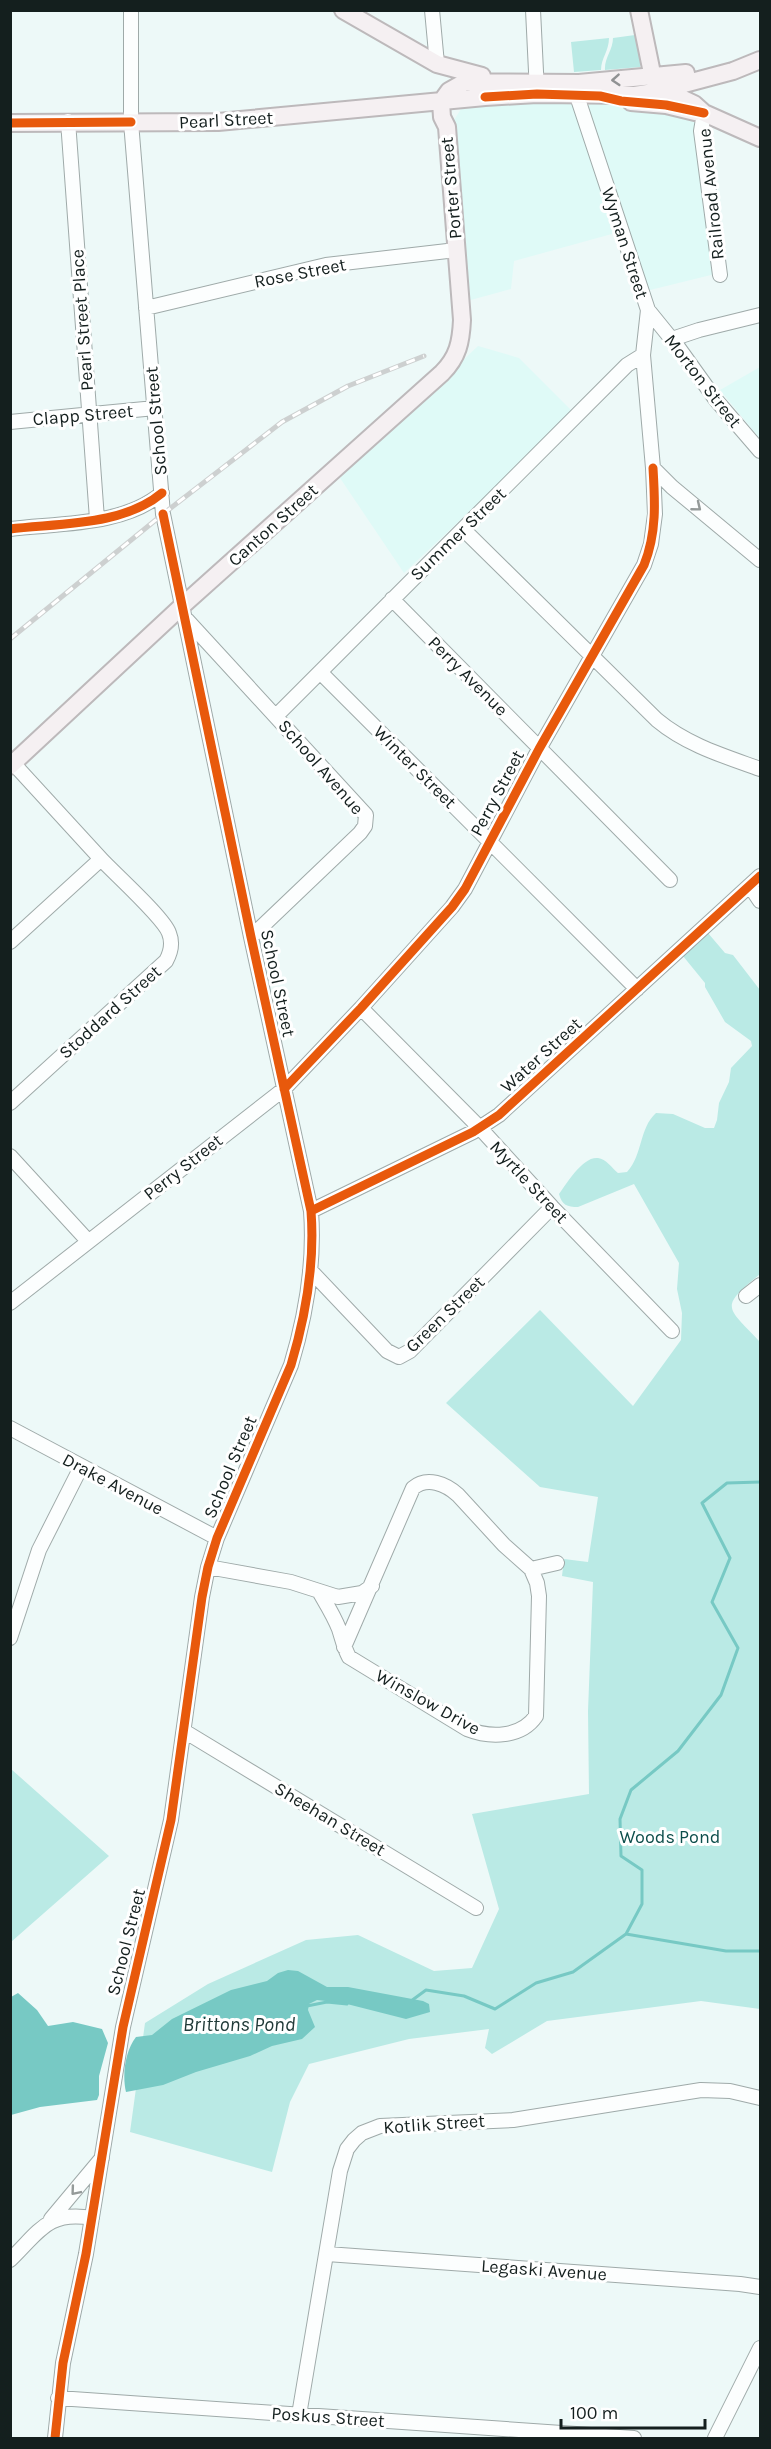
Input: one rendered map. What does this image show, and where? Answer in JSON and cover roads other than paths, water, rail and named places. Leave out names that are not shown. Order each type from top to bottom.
[{"type":"main road","points":[[343,10],[437,64],[461,72],[507,81]]},
{"type":"main road","points":[[639,10],[658,83],[705,113]]},
{"type":"main road","points":[[437,64],[459,93],[485,97],[536,81],[577,96],[600,96],[645,93],[658,83],[681,74],[736,62],[759,60]]},
{"type":"main road","points":[[441,102],[459,93],[465,82],[658,83],[733,71],[759,60]]},
{"type":"main road","name":"Porter Street","points":[[456,250],[447,127],[459,93]]},
{"type":"main road","points":[[600,96],[705,113],[760,138]]},
{"type":"main road","name":"Pearl Street","points":[[10,123],[239,121],[441,102]]},
{"type":"main road","name":"Porter Street","points":[[441,102],[442,117],[447,127]]},
{"type":"main road","name":"Canton Street","points":[[12,765],[184,613],[451,364],[461,344],[462,326],[456,250]]},
{"type":"street","name":"School Street","points":[[55,2439],[65,2349],[103,2157],[123,2027],[171,1820],[208,1567],[217,1538],[291,1365],[299,1336],[313,1248],[311,1212],[163,514],[131,122],[131,10]]},
{"type":"street","points":[[432,10],[437,64]]},
{"type":"street","points":[[533,10],[536,81]]},
{"type":"street","name":"Wyman Street","points":[[577,96],[648,310],[643,355],[653,468]]},
{"type":"street","name":"Railroad Avenue","points":[[705,113],[701,131],[720,276]]},
{"type":"street","name":"Pearl Street Place","points":[[68,121],[97,519]]},
{"type":"street","name":"Rose Street","points":[[146,308],[326,265],[456,250]]},
{"type":"street","name":"Morton Street","points":[[648,310],[716,400],[760,452]]},
{"type":"street","points":[[672,339],[760,315]]},
{"type":"street","name":"Summer Street","points":[[276,716],[627,366],[643,355]]},
{"type":"street","name":"Clapp Street","points":[[10,422],[155,408]]},
{"type":"street","points":[[653,468],[672,487],[760,560]]},
{"type":"street","name":"Perry Street","points":[[10,1303],[284,1089],[452,907],[465,889],[539,749],[593,657],[648,554],[655,514],[653,468]]},
{"type":"street","points":[[10,529],[130,513],[148,504],[162,493]]},
{"type":"street","points":[[463,530],[662,725],[710,751],[760,769]]},
{"type":"street","name":"Perry Avenue","points":[[392,599],[670,880]]},
{"type":"street","name":"School Avenue","points":[[184,613],[362,810],[367,820],[360,833],[251,937]]},
{"type":"street","name":"Winter Street","points":[[320,672],[637,989]]},
{"type":"street","points":[[10,942],[101,859],[12,765]]},
{"type":"street","name":"Stoddard Street","points":[[10,1103],[166,961],[170,953],[172,944],[166,927],[101,859]]},
{"type":"street","name":"Water Street","points":[[311,1212],[480,1128],[509,1107],[760,876]]},
{"type":"street","points":[[750,886],[760,901]]},
{"type":"street","name":"Myrtle Street","points":[[361,1008],[480,1128],[552,1207],[672,1331]]},
{"type":"street","points":[[10,1156],[88,1241]]},
{"type":"street","name":"Green Street","points":[[310,1270],[387,1351],[399,1357],[410,1352],[552,1207]]},
{"type":"street","points":[[746,1296],[760,1286]]},
{"type":"street","name":"Drake Avenue","points":[[10,1428],[217,1538]]},
{"type":"street","points":[[10,1638],[39,1550],[81,1467]]},
{"type":"street","points":[[344,1647],[413,1488],[422,1481],[428,1481],[453,1491],[504,1545],[531,1569],[557,1563]]},
{"type":"street","points":[[208,1567],[291,1582],[338,1597],[351,1596],[372,1586]]},
{"type":"street","name":"Winslow Drive","points":[[320,1593],[334,1616],[349,1657],[467,1729],[489,1735],[526,1728],[538,1710],[539,1596],[531,1569]]},
{"type":"street","name":"Sheehan Street","points":[[183,1733],[189,1734],[476,1908]]},
{"type":"street","name":"Kotlik Street","points":[[299,2415],[343,2159],[354,2140],[370,2129],[390,2125],[538,2117],[701,2090],[730,2091],[760,2098]]},
{"type":"street","points":[[10,2260],[46,2225],[103,2157]]},
{"type":"street","points":[[46,2225],[68,2215],[92,2218]]},
{"type":"street","name":"Legaski Avenue","points":[[327,2254],[760,2287]]},
{"type":"street","points":[[715,2439],[760,2348]]},
{"type":"street","name":"Poskus Street","points":[[58,2398],[299,2415],[517,2435],[634,2439]]},
{"type":"water","name":"Brittons Pond","points":[[288,1970],[298,1971],[327,1987],[348,1987],[423,2001],[429,2004],[430,2012],[406,2019],[343,2003],[317,2000],[309,2004],[308,2010],[315,2027],[302,2039],[272,2046],[250,2056],[196,2072],[163,2085],[126,2092],[125,2063],[136,2037],[152,2035],[172,2019],[231,1990],[267,1981],[278,1973]]},
{"type":"water","points":[[18,1993],[37,2010],[48,2026],[73,2022],[102,2029],[108,2043],[99,2076],[97,2100],[40,2107],[11,2115],[11,1997]]},
{"type":"waterway","points":[[626,1934],[642,1904],[642,1870],[621,1856],[620,1819],[631,1790],[678,1751],[721,1695],[738,1648],[712,1602],[730,1558],[702,1503],[727,1483],[760,1482]]},
{"type":"waterway","points":[[411,2001],[426,1990],[464,1996],[495,2009],[536,1983],[573,1972],[626,1934],[726,1951],[760,1951]]},
{"type":"waterway","points":[[307,2006],[327,2002],[347,2004]]},
{"type":"railway","points":[[10,639],[163,514],[282,422],[348,386],[424,356]]},
{"type":"park label","name":"Woods Pond","points":[[670,1837]]}]
